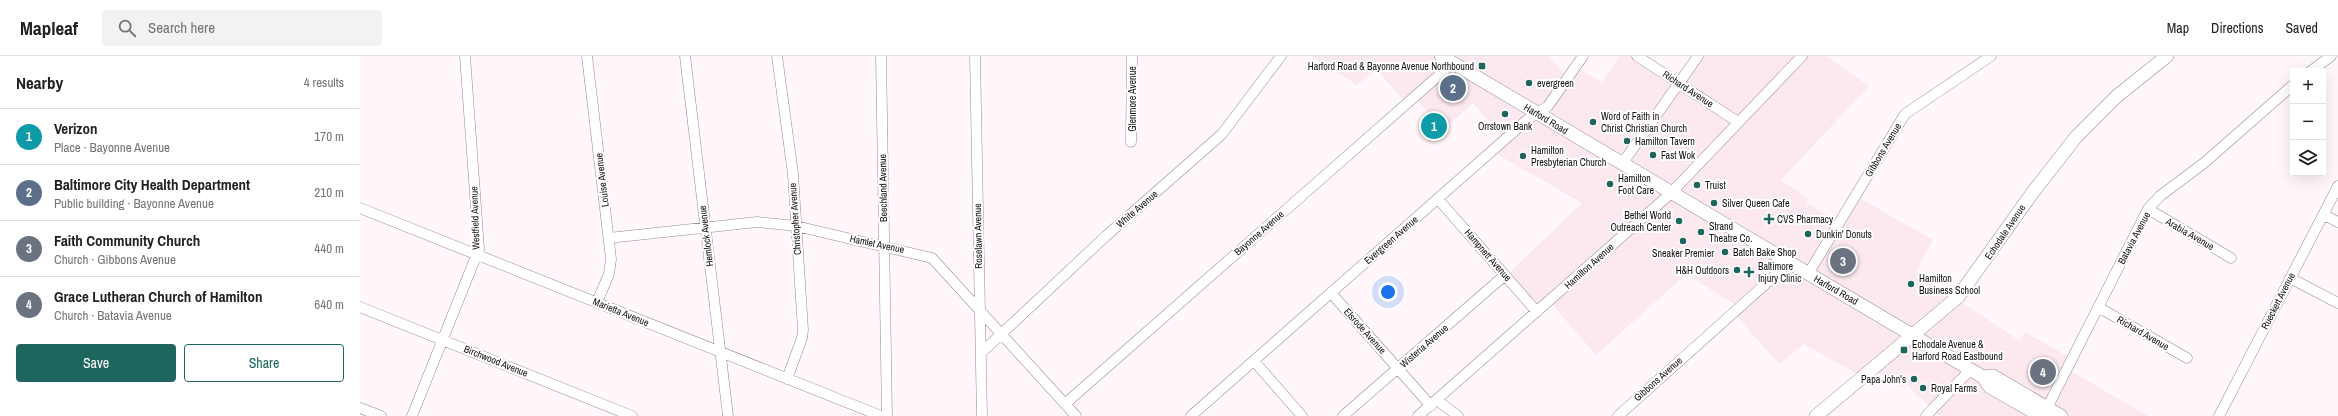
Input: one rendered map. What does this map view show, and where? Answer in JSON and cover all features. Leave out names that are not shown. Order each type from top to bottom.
[{"type":"main road","name":"Harford Road","points":[[1441,56],[1670,194],[1983,377],[1990,387],[2044,413],[2060,416]]},
{"type":"main road","name":"Echodale Avenue","points":[[1816,416],[1958,297],[2046,174],[2088,124],[2131,83],[2167,56]]},
{"type":"street","name":"Westfield Avenue","points":[[412,416],[479,249],[465,56]]},
{"type":"street","name":"Louise Avenue","points":[[587,56],[609,238],[610,267],[597,302]]},
{"type":"street","name":"Hemlock Avenue","points":[[685,56],[728,416]]},
{"type":"street","name":"Christopher Avenue","points":[[777,56],[792,174],[803,330],[802,338],[787,379]]},
{"type":"street","name":"Beechland Avenue","points":[[881,56],[887,416]]},
{"type":"street","name":"Roselawn Avenue","points":[[975,56],[982,416]]},
{"type":"street","name":"Glenmore Avenue","points":[[1131,142],[1132,56]]},
{"type":"street","name":"White Avenue","points":[[981,353],[1106,236],[1222,134],[1281,56]]},
{"type":"street","name":"Evergreen Avenue","points":[[1191,416],[1438,198],[1548,106],[1583,56]]},
{"type":"street","name":"Richard Avenue","points":[[1637,56],[1738,122]]},
{"type":"street","points":[[1622,164],[1680,84],[1698,56]]},
{"type":"street","name":"Hamilton Avenue","points":[[1418,416],[1670,194],[1802,56]]},
{"type":"street","name":"Gibbons Avenue","points":[[1808,274],[1905,114],[1991,56]]},
{"type":"street","points":[[2315,68],[2331,56]]},
{"type":"street","name":"Bayonne Avenue","points":[[1066,403],[1453,63]]},
{"type":"street","name":"Batavia Avenue","points":[[2044,413],[2148,209],[2160,196],[2204,163],[2290,88]]},
{"type":"street","name":"Rueckert Avenue","points":[[2219,416],[2338,186]]},
{"type":"street","name":"Hampnett Avenue","points":[[1438,198],[1537,312]]},
{"type":"street","name":"Marietta Avenue","points":[[360,208],[881,416]]},
{"type":"street","name":"Arabia Avenue","points":[[2148,209],[2231,258]]},
{"type":"street","points":[[2324,215],[2338,222]]},
{"type":"street","name":"Hamlet Avenue","points":[[609,238],[748,222],[796,226],[932,258],[980,308],[1076,416]]},
{"type":"street","name":"Gibbons Avenue","points":[[1618,416],[1789,263]]},
{"type":"street","name":"Wisteria Avenue","points":[[1343,416],[1505,275]]},
{"type":"street","points":[[2290,278],[2338,303]]},
{"type":"street","name":"Elsrode Avenue","points":[[1331,293],[1398,368],[1434,403],[1458,416]]},
{"type":"street","name":"Birchwood Avenue","points":[[360,307],[632,416]]},
{"type":"street","name":"Richard Avenue","points":[[2098,307],[2187,358]]},
{"type":"street","points":[[1254,361],[1302,416]]},
{"type":"street","points":[[1926,416],[1971,370]]},
{"type":"street","points":[[360,408],[381,416]]},
{"type":"shaded area","points":[[1311,56],[1548,56],[1568,78],[1575,67],[1602,82],[1620,56],[1636,56],[1679,84],[1699,56],[1826,56],[1869,86],[1781,180],[1809,199],[1806,203],[1840,223],[1856,196],[1933,240],[1916,272],[2020,341],[2026,333],[2069,357],[2064,367],[2148,416],[1940,416],[1907,385],[1904,388],[1871,369],[1861,376],[1804,344],[1779,364],[1733,312],[1739,307],[1686,274],[1596,355],[1549,301],[1537,312],[1507,275],[1582,203],[1492,151],[1505,139],[1473,103],[1443,130],[1415,97],[1407,104],[1376,69],[1357,85]]},
{"type":"place","name":"Harford Road & Bayonne Avenue Northbound","points":[[1482,66]]},
{"type":"place","name":"evergreen","points":[[1529,83]]},
{"type":"place","name":"Baltimore City Health Department","points":[[1453,88]]},
{"type":"place","name":"Orrstown Bank","points":[[1505,114]]},
{"type":"place","name":"Word of Faith in Christ Christian Church","points":[[1593,122]]},
{"type":"place","name":"Verizon","points":[[1434,126]]},
{"type":"place","name":"Hamilton Tavern","points":[[1627,141]]},
{"type":"place","name":"Fast Wok","points":[[1653,155]]},
{"type":"place","name":"Hamilton Presbyterian Church","points":[[1523,156]]},
{"type":"place","name":"Hamilton Foot Care","points":[[1610,184]]},
{"type":"place","name":"Truist","points":[[1697,185]]},
{"type":"place","name":"Silver Queen Cafe","points":[[1714,203]]},
{"type":"place","name":"CVS Pharmacy","points":[[1769,219]]},
{"type":"place","name":"Bethel World Outreach Center","points":[[1679,221]]},
{"type":"place","name":"Strand Theatre Co.","points":[[1701,232]]},
{"type":"place","name":"Dunkin' Donuts","points":[[1808,234]]},
{"type":"place","name":"Sneaker Premier","points":[[1683,241]]},
{"type":"place","name":"Batch Bake Shop","points":[[1725,252]]},
{"type":"place","name":"Faith Community Church","points":[[1843,261]]},
{"type":"place","name":"H&H Outdoors","points":[[1737,270]]},
{"type":"place","name":"Baltimore Injury Clinic","points":[[1749,272]]},
{"type":"place","name":"Hamilton Business School","points":[[1911,284]]},
{"type":"place","name":"Echodale Avenue & Harford Road Eastbound","points":[[1904,350]]},
{"type":"place","name":"Grace Lutheran Church of Hamilton","points":[[2043,372]]},
{"type":"place","name":"Papa John's","points":[[1914,379]]},
{"type":"place","name":"Royal Farms","points":[[1923,388]]}]
